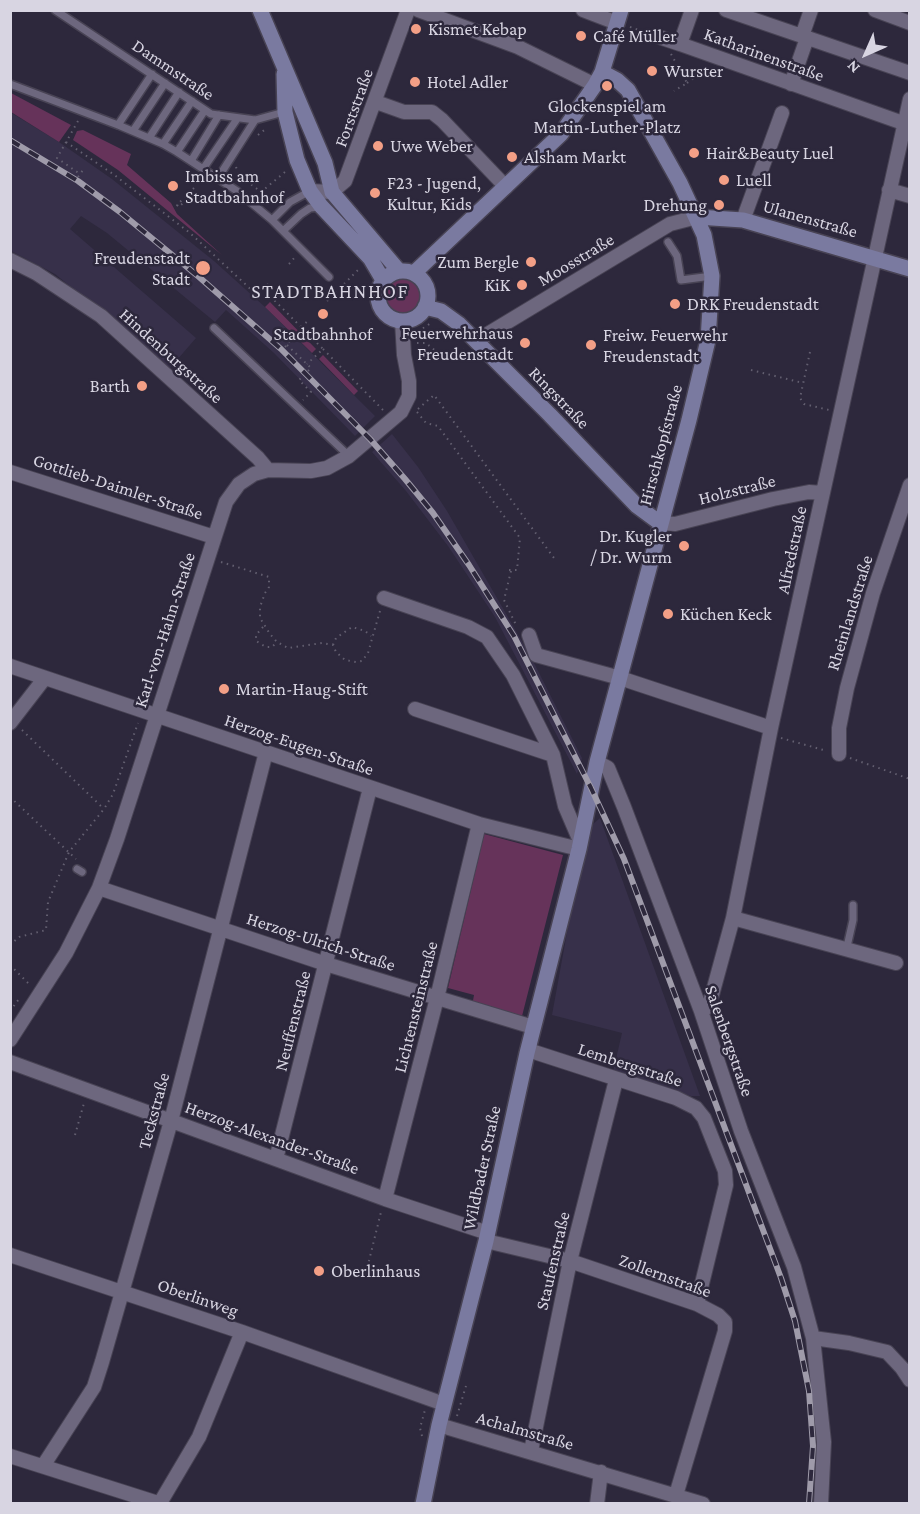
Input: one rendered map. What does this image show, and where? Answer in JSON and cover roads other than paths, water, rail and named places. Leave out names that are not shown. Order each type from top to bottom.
[{"type":"main road","points":[[260,10],[325,163],[332,192],[407,272],[425,284],[428,299],[425,307],[416,317],[402,321],[388,316],[382,310],[378,295],[383,280],[393,273],[407,272],[506,187],[561,134],[598,78],[619,17]]},
{"type":"main road","points":[[284,66],[285,112],[297,160],[310,191],[321,206],[370,258],[383,280]]},
{"type":"main road","name":"Hirschkopfstraße","points":[[580,845],[597,762],[689,420],[708,340],[712,276],[709,252],[697,217],[628,90],[617,80],[598,78]]},
{"type":"main road","name":"Ulanenstraße","points":[[697,217],[743,220],[909,268]]},
{"type":"main road","name":"Ringstraße","points":[[425,307],[441,312],[459,324],[637,506],[660,523]]},
{"type":"main road","name":"Wildbader Straße","points":[[423,1503],[444,1404],[487,1237],[533,1028],[580,845]]},
{"type":"street","name":"Forststraße","points":[[332,192],[345,181],[408,10]]},
{"type":"street","points":[[418,10],[598,78]]},
{"type":"street","points":[[583,10],[619,17]]},
{"type":"street","name":"Katharinenstraße","points":[[680,44],[692,10]]},
{"type":"street","points":[[726,10],[909,73]]},
{"type":"street","points":[[791,84],[811,10]]},
{"type":"street","points":[[875,10],[909,23]]},
{"type":"street","name":"Katharinenstraße","points":[[659,37],[903,123]]},
{"type":"street","name":"Alfredstraße","points":[[701,1011],[709,1006],[732,918],[770,731],[909,99]]},
{"type":"street","points":[[285,112],[298,100]]},
{"type":"street","points":[[376,102],[404,112],[432,112],[506,187]]},
{"type":"street","points":[[743,220],[782,113]]},
{"type":"street","points":[[889,190],[909,196]]},
{"type":"street","points":[[310,191],[332,192]]},
{"type":"street","name":"Moosstraße","points":[[476,341],[670,224],[697,217]]},
{"type":"street","name":"Hindenburgstraße","points":[[10,260],[36,273],[101,316],[258,458],[268,470]]},
{"type":"street","name":"Karl-von-Hahn-Straße","points":[[10,1040],[66,953],[99,888],[226,502],[239,484],[254,474],[268,470],[311,471],[327,468],[349,456],[394,413],[409,396],[410,381],[403,343],[402,321]]},
{"type":"street","name":"Gottlieb-Daimler-Straße","points":[[10,472],[214,537]]},
{"type":"street","name":"Rheinlandstraße","points":[[839,754],[839,728],[847,688],[873,593],[909,485]]},
{"type":"street","name":"Holzstraße","points":[[660,523],[675,524],[773,499],[809,492],[823,493]]},
{"type":"street","points":[[384,598],[468,627],[487,637],[513,675],[553,755],[565,806],[580,845]]},
{"type":"street","points":[[529,635],[536,655],[620,678],[770,731]]},
{"type":"street","name":"Herzog-Eugen-Straße","points":[[10,666],[479,824],[580,845]]},
{"type":"street","points":[[12,721],[44,678]]},
{"type":"street","points":[[415,709],[553,755]]},
{"type":"street","name":"Teckstraße","points":[[43,1466],[94,1387],[171,1121],[266,752]]},
{"type":"street","name":"Salenbergstraße","points":[[597,762],[608,768],[612,776],[701,1011],[741,1131],[794,1267],[813,1338],[824,1442],[821,1503]]},
{"type":"street","name":"Neuffenstraße","points":[[276,1159],[370,789]]},
{"type":"street","name":"Lichtensteinstraße","points":[[385,1198],[479,824]]},
{"type":"street","name":"Herzog-Ulrich-Straße","points":[[99,888],[326,964],[533,1028]]},
{"type":"street","points":[[732,918],[896,963]]},
{"type":"street","name":"Lembergstraße","points":[[528,1050],[676,1098],[696,1108],[704,1119],[725,1171],[726,1185],[697,1304]]},
{"type":"street","name":"Herzog-Alexander-Straße","points":[[10,1062],[487,1237]]},
{"type":"street","name":"Staufenstraße","points":[[531,1451],[570,1261],[616,1080]]},
{"type":"street","name":"Zollernstraße","points":[[487,1237],[570,1261],[697,1304],[718,1315],[725,1322],[725,1331],[676,1495]]},
{"type":"street","name":"Oberlinweg","points":[[10,1255],[123,1291],[444,1404]]},
{"type":"street","points":[[10,1456],[161,1503],[199,1437],[242,1332]]},
{"type":"street","points":[[813,1338],[887,1352],[902,1368],[909,1380]]},
{"type":"street","name":"Achalmstraße","points":[[439,1425],[703,1503]]},
{"type":"street","points":[[597,1503],[601,1472]]},
{"type":"lane","name":"Dammstraße","points":[[55,10],[205,110],[219,115],[255,120],[285,112]]},
{"type":"lane","points":[[118,125],[152,74]]},
{"type":"lane","points":[[133,131],[165,83]]},
{"type":"lane","points":[[10,84],[85,111],[177,152],[218,178],[272,220],[329,277]]},
{"type":"lane","points":[[149,138],[179,92]]},
{"type":"lane","points":[[163,144],[192,101]]},
{"type":"lane","points":[[177,152],[205,110]]},
{"type":"lane","points":[[191,161],[219,115]]},
{"type":"lane","points":[[203,169],[237,118]]},
{"type":"lane","points":[[218,178],[255,120]]},
{"type":"lane","points":[[272,220],[290,202],[310,191]]},
{"type":"lane","points":[[283,231],[300,214],[310,208],[321,206]]},
{"type":"lane","points":[[668,242],[676,256],[681,280],[712,276]]},
{"type":"lane","points":[[214,328],[349,456]]},
{"type":"lane","points":[[846,951],[853,920],[853,905]]},
{"type":"railway","points":[[10,140],[78,181],[120,212],[281,349],[370,439],[433,513],[514,636],[591,788],[624,859],[781,1278],[795,1321],[809,1391],[813,1446],[809,1504]]},
{"type":"place","name":"Kismet Kebap","points":[[416,29]]},
{"type":"place","name":"Café Müller","points":[[581,36]]},
{"type":"place","name":"Wurster","points":[[652,71]]},
{"type":"place","name":"Hotel Adler","points":[[415,82]]},
{"type":"place","name":"Glockenspiel am Martin-Luther-Platz","points":[[607,86]]},
{"type":"place","name":"Uwe Weber","points":[[378,146]]},
{"type":"place","name":"Hair&Beauty Luel","points":[[694,153]]},
{"type":"place","name":"Alsham Markt","points":[[512,157]]},
{"type":"place","name":"Luell","points":[[724,180]]},
{"type":"place","name":"Imbiss am Stadtbahnhof","points":[[173,186]]},
{"type":"place","name":"F23 - Jugend, Kultur, Kids","points":[[375,193]]},
{"type":"place","name":"Drehung","points":[[719,205]]},
{"type":"place","name":"Zum Bergle","points":[[531,262]]},
{"type":"place","name":"Freudenstadt Stadt","points":[[203,268]]},
{"type":"place","name":"KiK","points":[[522,285]]},
{"type":"place","name":"DRK Freudenstadt","points":[[675,304]]},
{"type":"place","name":"Stadtbahnhof","points":[[323,314]]},
{"type":"place","name":"Feuerwehrhaus Freudenstadt","points":[[525,343]]},
{"type":"place","name":"Freiw. Feuerwehr Freudenstadt","points":[[591,345]]},
{"type":"place","name":"Barth","points":[[142,386]]},
{"type":"place","name":"Dr. Kugler / Dr. Wurm","points":[[684,546]]},
{"type":"place","name":"Küchen Keck","points":[[668,614]]},
{"type":"place","name":"Martin-Haug-Stift","points":[[224,689]]},
{"type":"place","name":"Oberlinhaus","points":[[319,1271]]},
{"type":"district","name":"STADTBAHNHOF","points":[[330,292]]}]
